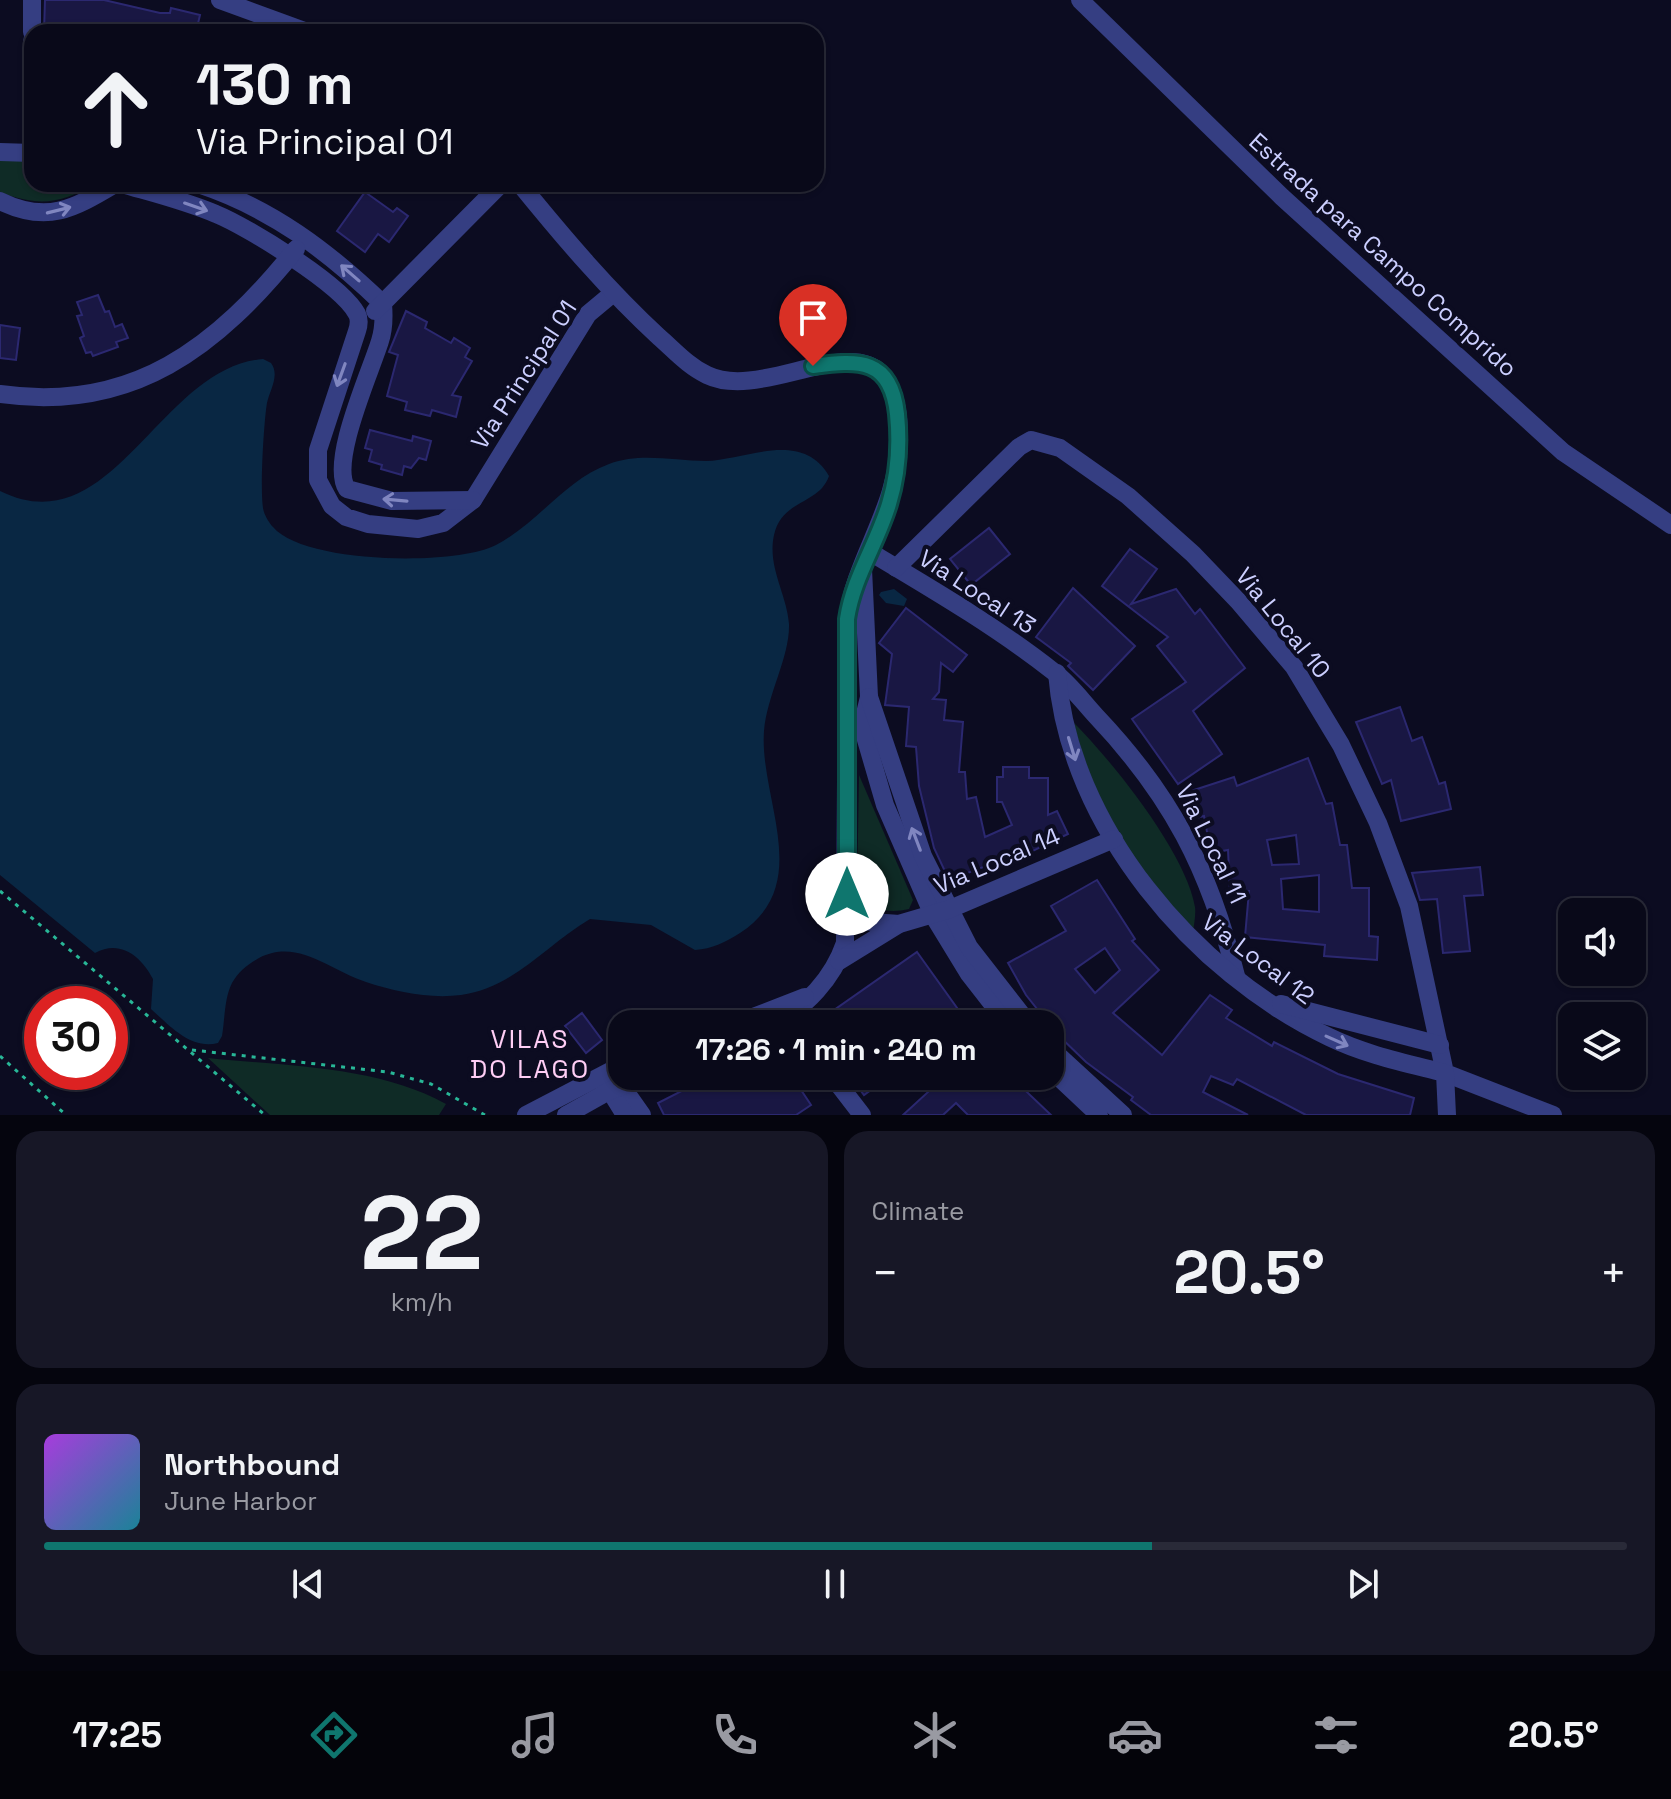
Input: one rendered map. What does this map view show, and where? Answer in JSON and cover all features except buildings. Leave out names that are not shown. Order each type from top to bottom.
[{"type":"street","points":[[32,0],[32,24]]},
{"type":"street","points":[[220,0],[285,24]]},
{"type":"street","name":"Estrada para Campo Comprido","points":[[1080,0],[1282,197],[1563,452],[1671,525]]},
{"type":"street","points":[[0,152],[24,153]]},
{"type":"street","points":[[0,201],[36,214],[55,213],[98,192]]},
{"type":"street","points":[[147,192],[217,214],[289,257],[343,296],[360,322]]},
{"type":"street","points":[[217,192],[277,217],[351,272],[383,304],[380,340],[351,419],[344,484],[353,493],[392,501],[473,500]]},
{"type":"street","points":[[343,475],[318,480],[318,450],[360,322],[383,304],[493,192]]},
{"type":"street","points":[[527,192],[612,294]]},
{"type":"street","points":[[0,394],[38,400],[105,392],[166,370],[202,346],[245,308],[305,238]]},
{"type":"street","name":"Via Principal 01","points":[[318,480],[332,506],[346,517],[368,524],[429,528],[443,523],[473,500],[588,314],[612,294],[692,366],[709,376],[744,380],[848,362],[867,364],[880,372],[890,382],[895,396],[899,438],[889,506],[866,561],[869,697],[901,800],[942,912],[969,974],[997,1010]]},
{"type":"street","name":"Via Local 10","points":[[896,568],[1019,447],[1031,440],[1060,448],[1128,496],[1193,554],[1294,667],[1341,745],[1378,823],[1409,906],[1440,1045],[1447,1115]]},
{"type":"street","points":[[793,1010],[812,996],[839,961],[845,943],[847,619],[855,584],[866,561]]},
{"type":"street","name":"Via Local 13","points":[[866,561],[896,568],[1057,673]]},
{"type":"street","name":"Via Local 12","points":[[1057,673],[1059,700],[1073,753],[1090,798],[1114,839],[1174,923],[1203,952],[1298,1021],[1362,1051],[1445,1073]]},
{"type":"street","name":"Via Local 11","points":[[1057,673],[1136,758],[1170,806],[1222,918],[1236,976]]},
{"type":"street","name":"Via Local 14","points":[[839,961],[899,924],[942,912],[1114,839]]},
{"type":"street","name":"Via Principal 01","points":[[942,912],[1018,1010]]},
{"type":"street","name":"Via Local 14","points":[[846,920],[899,924]]},
{"type":"street","points":[[1271,1001],[1440,1045]]},
{"type":"street","points":[[1064,1061],[1123,1115]]},
{"type":"street","points":[[1445,1073],[1553,1115]]},
{"type":"street","points":[[526,1115],[608,1079]]},
{"type":"street","points":[[566,1115],[608,1081]]},
{"type":"street","points":[[1064,1082],[1099,1115]]},
{"type":"street","points":[[617,1090],[625,1115]]},
{"type":"street","points":[[623,1090],[642,1115]]},
{"type":"street","points":[[843,1090],[862,1115]]},
{"type":"path","points":[[0,891],[265,1115]]},
{"type":"path","points":[[189,1050],[388,1072],[431,1084],[485,1115]]},
{"type":"path","points":[[0,1056],[66,1115]]},
{"type":"green space","points":[[0,159],[24,160],[24,192],[79,192],[60,199],[38,201],[0,192]]},
{"type":"green space","points":[[1074,723],[1146,809],[1178,861],[1195,907],[1193,932],[1154,885],[1120,835],[1093,782]]},
{"type":"green space","points":[[859,775],[913,900],[909,909],[880,909],[867,903],[857,893]]},
{"type":"green space","points":[[208,1058],[361,1075],[419,1091],[446,1104],[439,1115],[270,1115]]},
{"type":"water","points":[[263,359],[271,363],[275,372],[267,403],[263,441],[265,514],[273,527],[290,539],[347,554],[416,558],[476,552],[511,536],[593,471],[621,460],[706,461],[788,450],[818,462],[829,476],[824,485],[785,515],[774,535],[773,558],[789,624],[786,650],[764,731],[779,865],[775,890],[762,913],[740,933],[719,944],[695,950],[651,925],[590,919],[497,984],[480,991],[449,996],[389,989],[352,977],[313,958],[287,952],[273,953],[251,963],[234,979],[227,996],[222,1036],[218,1043],[208,1044],[190,1040],[151,1009],[153,979],[136,957],[113,948],[95,953],[0,875],[0,491],[39,502],[74,495],[105,476],[194,391],[226,369]]},
{"type":"water","points":[[894,589],[907,599],[904,606],[886,603],[879,595]]},
{"type":"district","name":"VILAS DO LAGO","points":[[530,1054]]},
{"type":"route","points":[[813,366],[848,362],[867,364],[880,372],[890,382],[895,396],[899,438],[897,472],[889,506],[855,584],[847,619],[847,894]]}]
